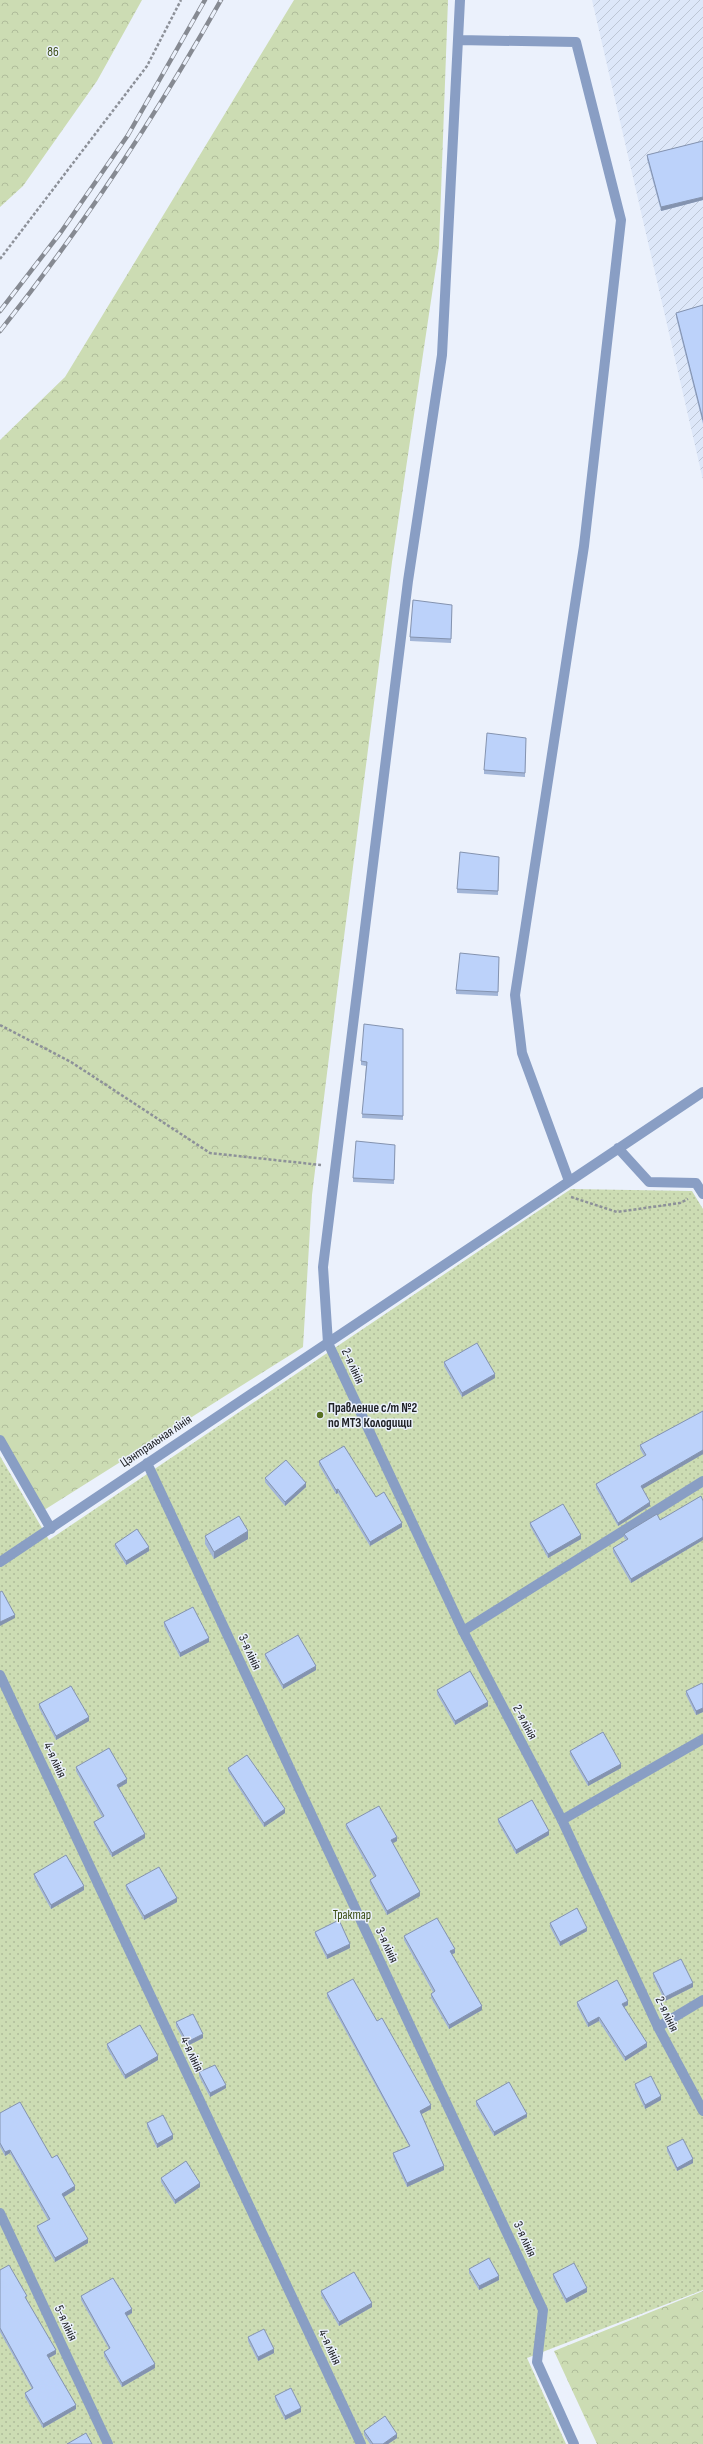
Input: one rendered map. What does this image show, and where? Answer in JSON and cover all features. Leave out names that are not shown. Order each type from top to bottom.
[{"type":"street","points":[[328,1343],[323,1267],[408,581],[442,355],[460,0]]},
{"type":"street","points":[[458,40],[576,42],[621,220],[584,546],[516,995],[522,1053],[568,1181]]},
{"type":"street","name":"Цэнтральная лінія","points":[[0,1562],[703,1092]]},
{"type":"street","points":[[618,1148],[649,1182],[696,1183],[702,1193]]},
{"type":"street","name":"2-я лінія","points":[[328,1343],[464,1631],[562,1820],[658,2027],[703,2111]]},
{"type":"street","points":[[0,1440],[51,1529]]},
{"type":"street","name":"3-я лінія","points":[[147,1463],[543,2310],[537,2362],[574,2444]]},
{"type":"street","points":[[464,1631],[703,1481]]},
{"type":"street","name":"4-я лінія","points":[[0,1675],[361,2444]]},
{"type":"street","points":[[562,1820],[703,1739]]},
{"type":"street","points":[[658,2027],[703,2000]]},
{"type":"street","name":"5-я лінія","points":[[0,2213],[108,2444]]},
{"type":"path","points":[[0,259],[147,66],[181,0]]},
{"type":"path","points":[[0,1025],[71,1062],[210,1153],[335,1167]]},
{"type":"path","points":[[571,1197],[617,1212],[680,1203],[702,1193]]},
{"type":"shaded area","points":[[592,0],[703,0],[703,480]]},
{"type":"green space","name":"86","points":[[0,0],[142,0],[97,81],[23,186],[0,207]]},
{"type":"green space","points":[[294,0],[448,0],[439,247],[392,562],[338,984],[312,1195],[303,1347],[41,1512],[0,1440],[0,440],[65,377]]},
{"type":"green space","name":"Трактар","points":[[571,1189],[692,1191],[703,1209],[703,2290],[527,2358],[566,2444],[0,2444],[0,1456],[49,1540]]},
{"type":"green space","points":[[703,2291],[703,2444],[597,2444],[554,2351]]},
{"type":"building","points":[[703,141],[703,197],[661,207],[647,155]]},
{"type":"building","points":[[703,305],[703,420],[676,313]]},
{"type":"building","points":[[413,600],[452,605],[451,639],[410,637]]},
{"type":"building","points":[[487,733],[526,738],[525,773],[484,770]]},
{"type":"building","points":[[460,852],[499,857],[498,891],[457,889]]},
{"type":"building","points":[[460,953],[499,957],[498,992],[456,990]]},
{"type":"building","points":[[364,1024],[403,1029],[403,1116],[362,1114],[367,1062],[361,1061]]},
{"type":"building","points":[[356,1141],[395,1145],[394,1180],[353,1178]]},
{"type":"building","points":[[477,1343],[495,1374],[462,1393],[444,1362]]},
{"type":"building","points":[[703,1411],[703,1450],[641,1486],[650,1502],[618,1523],[596,1484],[646,1455],[640,1445]]},
{"type":"building","points":[[344,1446],[376,1497],[384,1492],[402,1523],[370,1542],[319,1461]]},
{"type":"building","points":[[286,1460],[306,1483],[285,1502],[265,1478]]},
{"type":"building","points":[[701,1496],[703,1501],[703,1537],[631,1579],[613,1548],[628,1539],[624,1534],[657,1514],[660,1520]]},
{"type":"building","points":[[563,1504],[581,1535],[548,1554],[530,1523]]},
{"type":"building","points":[[239,1516],[248,1531],[214,1552],[205,1536]]},
{"type":"building","points":[[137,1529],[149,1547],[126,1561],[115,1544]]},
{"type":"building","points":[[2,1591],[15,1615],[0,1622],[0,1592]]},
{"type":"building","points":[[193,1607],[209,1638],[180,1653],[164,1622]]},
{"type":"building","points":[[298,1635],[316,1666],[283,1685],[265,1654]]},
{"type":"building","points":[[470,1671],[488,1702],[455,1721],[437,1690]]},
{"type":"building","points":[[702,1683],[703,1708],[696,1711],[686,1691]]},
{"type":"building","points":[[71,1686],[89,1717],[56,1736],[39,1704]]},
{"type":"building","points":[[603,1732],[621,1764],[588,1782],[570,1751]]},
{"type":"building","points":[[109,1748],[127,1779],[117,1785],[145,1834],[112,1853],[94,1822],[104,1816],[76,1767]]},
{"type":"building","points":[[247,1755],[285,1809],[264,1823],[228,1768]]},
{"type":"building","points":[[532,1800],[549,1831],[516,1850],[498,1819]]},
{"type":"building","points":[[379,1806],[397,1837],[391,1840],[420,1892],[387,1911],[370,1880],[376,1876],[346,1824]]},
{"type":"building","points":[[66,1855],[84,1886],[51,1905],[34,1874]]},
{"type":"building","points":[[159,1867],[177,1898],[144,1916],[126,1885]]},
{"type":"building","points":[[577,1908],[587,1928],[560,1942],[550,1923]]},
{"type":"building","points":[[437,1918],[455,1949],[450,1951],[482,2006],[449,2025],[431,1994],[435,1991],[404,1936]]},
{"type":"building","points":[[339,1920],[350,1944],[327,1955],[315,1932]]},
{"type":"building","points":[[681,1959],[693,1983],[665,1997],[653,1973]]},
{"type":"building","points":[[353,1979],[377,2021],[382,2018],[431,2105],[420,2111],[444,2166],[407,2183],[393,2153],[410,2146],[327,1993]]},
{"type":"building","points":[[617,1980],[628,2001],[622,2004],[647,2043],[625,2057],[599,2017],[588,2023],[577,2002]]},
{"type":"building","points":[[193,2014],[203,2034],[187,2042],[176,2022]]},
{"type":"building","points":[[140,2025],[158,2056],[125,2075],[107,2044]]},
{"type":"building","points":[[215,2065],[226,2085],[210,2093],[199,2072]]},
{"type":"building","points":[[651,2076],[661,2096],[645,2105],[635,2084]]},
{"type":"building","points":[[509,2082],[527,2114],[494,2132],[476,2101]]},
{"type":"building","points":[[20,2102],[52,2158],[57,2155],[75,2186],[62,2194],[88,2239],[55,2258],[37,2226],[50,2219],[10,2150],[5,2152],[0,2143],[0,2113]]},
{"type":"building","points":[[163,2115],[173,2135],[157,2144],[147,2123]]},
{"type":"building","points":[[683,2139],[693,2159],[677,2168],[667,2147]]},
{"type":"building","points":[[186,2161],[200,2183],[175,2200],[161,2178]]},
{"type":"building","points":[[489,2258],[499,2276],[479,2286],[469,2269]]},
{"type":"building","points":[[574,2263],[587,2288],[566,2299],[553,2274]]},
{"type":"building","points":[[9,2265],[27,2296],[25,2297],[56,2350],[47,2355],[76,2405],[43,2424],[25,2393],[33,2388],[0,2328],[0,2270]]},
{"type":"building","points":[[354,2272],[372,2303],[339,2322],[321,2291]]},
{"type":"building","points":[[113,2278],[132,2309],[125,2313],[155,2364],[122,2383],[104,2352],[110,2348],[81,2296]]},
{"type":"building","points":[[264,2329],[274,2349],[258,2357],[248,2337]]},
{"type":"building","points":[[291,2388],[301,2408],[285,2416],[275,2396]]},
{"type":"building","points":[[385,2416],[397,2434],[383,2444],[373,2444],[364,2431]]},
{"type":"building","points":[[86,2433],[92,2444],[67,2444]]},
{"type":"railway","points":[[0,311],[61,232],[128,135],[205,0]]},
{"type":"railway","points":[[0,331],[31,292],[117,170],[171,86],[221,0]]},
{"type":"place","name":"Правление с/т №2 по МТЗ Колодищи","points":[[320,1415]]}]
